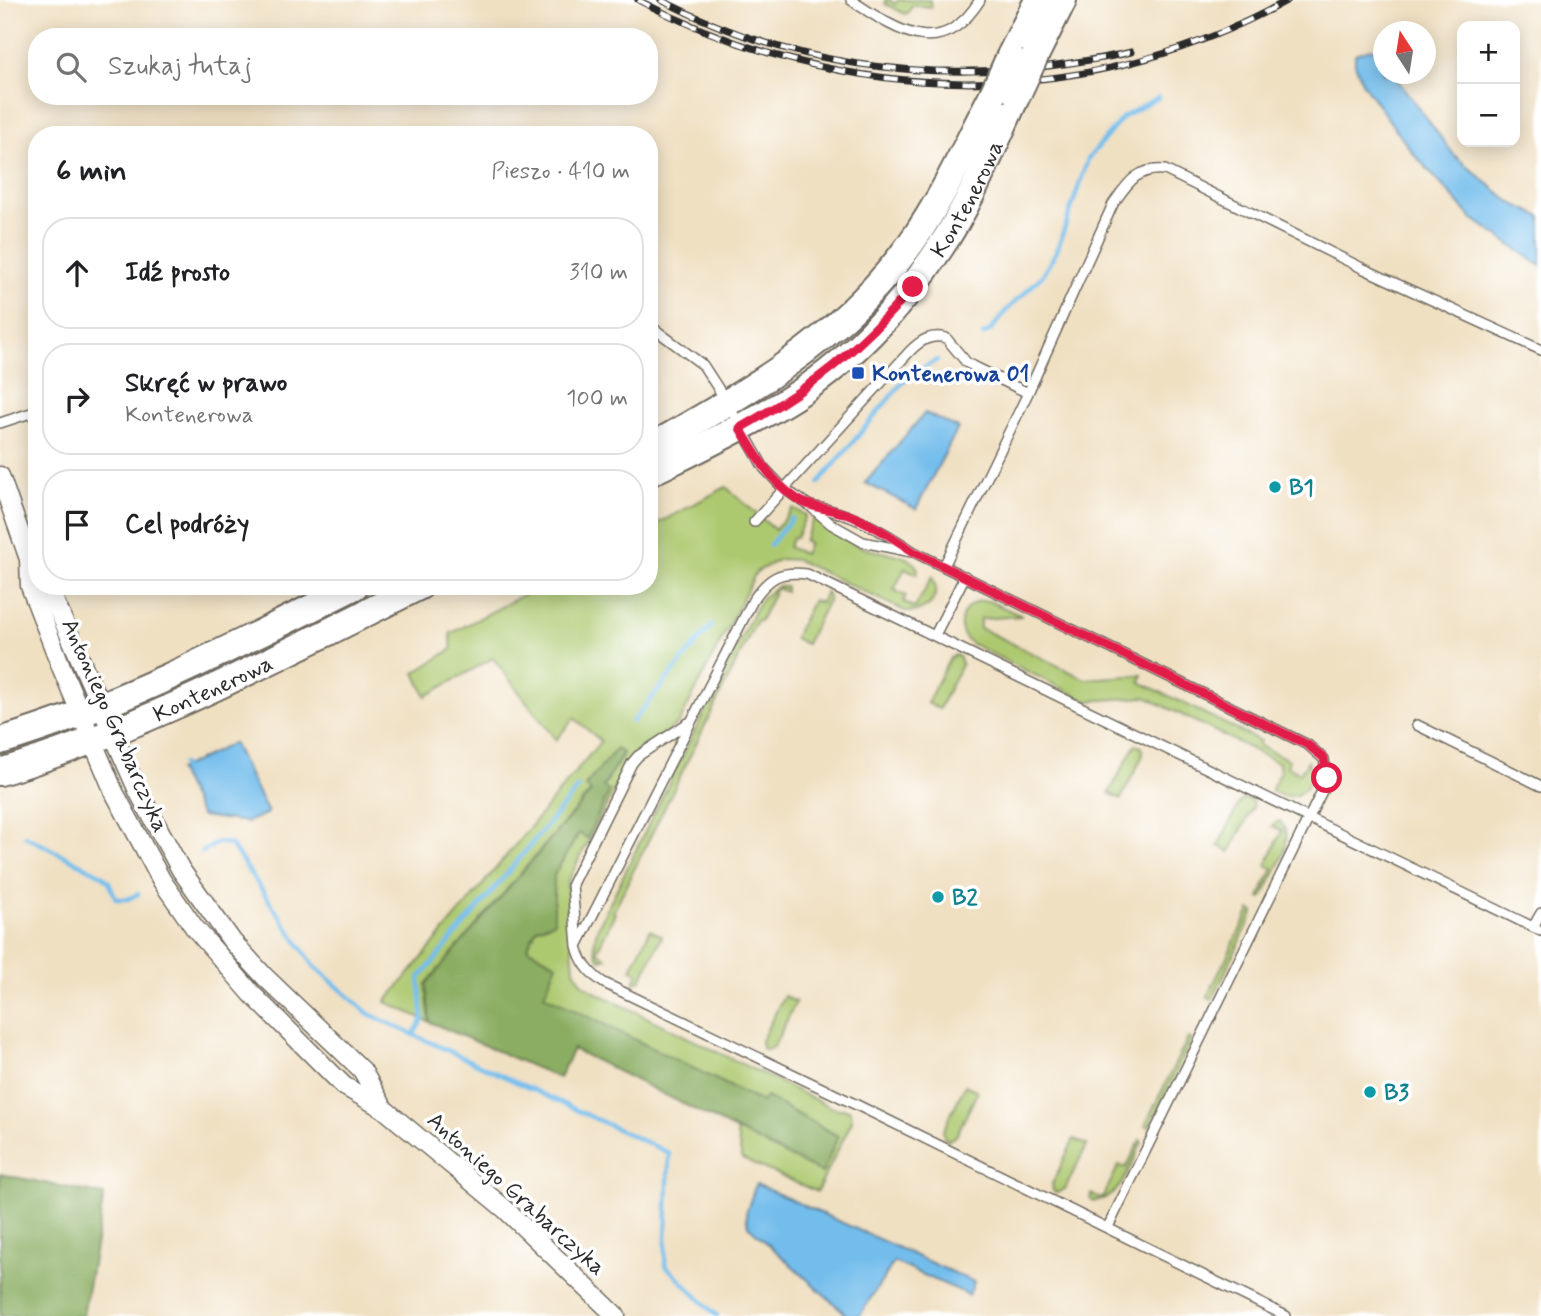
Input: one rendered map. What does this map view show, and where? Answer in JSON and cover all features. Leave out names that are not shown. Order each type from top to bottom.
[{"type":"main road","name":"Kontenerowa","points":[[1023,56],[1038,0]]},
{"type":"main road","name":"Kontenerowa","points":[[658,469],[740,428],[819,379],[859,346],[913,287],[942,246],[961,212],[1004,95],[1023,56],[1063,0]]},
{"type":"main road","name":"Kontenerowa","points":[[658,442],[727,403],[799,357],[837,327],[867,297],[901,257],[1004,95]]},
{"type":"main road","name":"Kontenerowa","points":[[0,741],[91,710],[210,658],[337,595]]},
{"type":"main road","name":"Kontenerowa","points":[[0,772],[103,738],[180,705],[402,595]]},
{"type":"street","name":"Antoniego Grabarczyka","points":[[0,476],[28,551]]},
{"type":"street","name":"Antoniego Grabarczyka","points":[[34,595],[103,738],[203,903],[232,941],[265,977],[362,1070],[384,1109],[505,1209],[616,1316]]},
{"type":"street","name":"Antoniego Grabarczyka","points":[[51,595],[91,710]]},
{"type":"lane","points":[[851,0],[898,30],[921,35],[939,35],[956,29],[967,20],[980,0]]},
{"type":"lane","points":[[944,566],[1028,393],[1114,204],[1128,183],[1140,173],[1153,169],[1165,170],[1362,268],[1541,350]]},
{"type":"lane","points":[[658,332],[703,365],[764,468],[783,488],[831,524],[863,542],[914,552]]},
{"type":"lane","points":[[754,522],[910,351],[928,338],[946,338],[971,366],[1028,393]]},
{"type":"lane","points":[[0,423],[28,414]]},
{"type":"lane","points":[[810,506],[849,515],[914,552],[1315,749],[1324,758],[1327,778],[1309,818],[1108,1227]]},
{"type":"lane","points":[[577,946],[746,612],[760,590],[778,576],[790,572],[807,574],[935,635],[1537,929],[1541,913]]},
{"type":"lane","points":[[935,635],[965,576]]},
{"type":"lane","points":[[689,723],[638,756],[632,763],[572,884],[577,946],[584,965],[592,975],[1286,1316]]},
{"type":"lane","points":[[1417,724],[1541,786]]},
{"type":"green space","points":[[885,0],[895,4],[898,0],[930,0],[931,7],[913,5],[905,14],[885,4]]},
{"type":"green space","points":[[726,487],[775,530],[793,508],[806,515],[796,538],[793,537],[788,547],[804,554],[809,543],[804,541],[814,518],[860,546],[909,559],[918,569],[917,574],[905,568],[894,590],[906,596],[903,602],[915,608],[932,577],[935,585],[934,598],[927,607],[907,612],[797,560],[780,559],[756,572],[679,723],[632,755],[567,886],[574,970],[583,984],[832,1108],[850,1110],[852,1121],[817,1192],[742,1159],[736,1130],[822,1173],[838,1136],[766,1097],[763,1103],[543,995],[526,949],[537,928],[554,922],[554,875],[579,833],[587,837],[608,792],[603,788],[623,754],[616,749],[585,786],[591,791],[426,984],[430,1022],[386,1002],[601,741],[574,718],[556,740],[493,658],[426,696],[415,673],[452,649],[450,634],[523,595],[658,595],[658,523]]},
{"type":"green space","points":[[778,586],[786,587],[786,592],[776,588],[760,621],[757,620],[613,912],[615,913],[597,951],[607,958],[600,960],[595,951],[594,942],[600,923],[755,609],[762,598]]},
{"type":"green space","points":[[826,591],[829,598],[806,644],[794,638],[813,600],[821,603]]},
{"type":"green space","points":[[979,601],[989,601],[1022,616],[980,619],[980,628],[1085,679],[1142,675],[1140,682],[1260,741],[1258,745],[1289,760],[1287,767],[1300,773],[1308,761],[1312,775],[1306,788],[1297,795],[1285,797],[1271,791],[1280,772],[1279,763],[1146,697],[1087,701],[972,644],[963,633],[961,620],[967,609]]},
{"type":"green space","points":[[959,656],[962,663],[939,709],[927,703],[950,658]]},
{"type":"green space","points":[[1135,745],[1142,747],[1143,755],[1121,799],[1109,793]]},
{"type":"green space","points":[[616,749],[623,753],[603,787],[609,791],[587,838],[579,833],[554,875],[554,922],[537,928],[527,948],[557,964],[544,995],[762,1102],[766,1097],[838,1136],[822,1173],[573,1049],[559,1078],[430,1022],[426,984],[591,792],[585,786]]},
{"type":"green space","points":[[1245,798],[1252,801],[1253,807],[1230,852],[1218,846],[1240,802]]},
{"type":"green space","points":[[1279,821],[1285,828],[1285,848],[1262,898],[1259,897],[1273,869],[1266,865],[1282,831],[1272,826]]},
{"type":"green space","points":[[1250,910],[1254,912],[1212,1000],[1207,997]]},
{"type":"green space","points":[[650,930],[662,936],[641,980],[633,984],[638,973],[631,969]]},
{"type":"green space","points":[[784,996],[796,1002],[774,1046],[767,1050],[762,1048],[761,1041]]},
{"type":"green space","points":[[1188,1038],[1192,1040],[1149,1127],[1145,1125]]},
{"type":"green space","points":[[965,1085],[978,1091],[956,1136],[948,1140],[943,1131]]},
{"type":"green space","points":[[1074,1139],[1087,1145],[1065,1189],[1057,1193],[1053,1191],[1052,1184]]},
{"type":"green space","points":[[1140,1140],[1142,1142],[1134,1160],[1118,1188],[1103,1199],[1093,1201],[1090,1199],[1091,1194],[1102,1199],[1119,1165],[1126,1168]]},
{"type":"green space","points":[[0,1174],[104,1195],[83,1316],[0,1316]]},
{"type":"water","points":[[1373,48],[1373,84],[1401,84],[1455,156],[1510,202],[1541,217],[1541,266],[1472,218],[1412,152],[1363,84],[1355,64],[1355,54]]},
{"type":"water","points":[[925,413],[958,428],[916,509],[865,483]]},
{"type":"water","points":[[233,743],[268,813],[247,822],[201,816],[178,770]]},
{"type":"water","points":[[756,1184],[974,1282],[969,1295],[894,1262],[859,1316],[848,1316],[748,1226],[746,1213]]},
{"type":"waterway","points":[[983,335],[991,330],[1005,312],[1042,276],[1057,250],[1088,159],[1123,117],[1159,97]]},
{"type":"waterway","points":[[819,483],[906,378],[937,360]]},
{"type":"waterway","points":[[770,545],[792,518]]},
{"type":"waterway","points":[[632,722],[711,626]]},
{"type":"waterway","points":[[182,764],[183,768]]},
{"type":"waterway","points":[[413,1035],[423,1019],[419,979],[578,788]]},
{"type":"waterway","points":[[25,836],[102,875],[109,882],[116,899],[128,899],[138,894]]},
{"type":"waterway","points":[[202,852],[219,842],[231,845],[314,966],[369,1014],[669,1153],[665,1265],[717,1316]]},
{"type":"railway","points":[[638,0],[717,35],[798,61],[880,77],[963,83],[1047,78],[1129,63],[1210,37],[1288,0]]},
{"type":"railway","points":[[661,0],[750,38],[795,51],[889,68],[936,71],[1032,68],[1131,52]]},
{"type":"place","name":"Kontenerowa 01","points":[[858,373]]},
{"type":"place","name":"B1","points":[[1275,487]]},
{"type":"place","name":"B2","points":[[938,897]]},
{"type":"place","name":"B3","points":[[1370,1092]]},
{"type":"route","points":[[913,287],[859,346],[819,379],[740,428],[764,468],[795,498],[810,506],[849,515],[914,552],[1308,745],[1324,758],[1327,778]]}]
